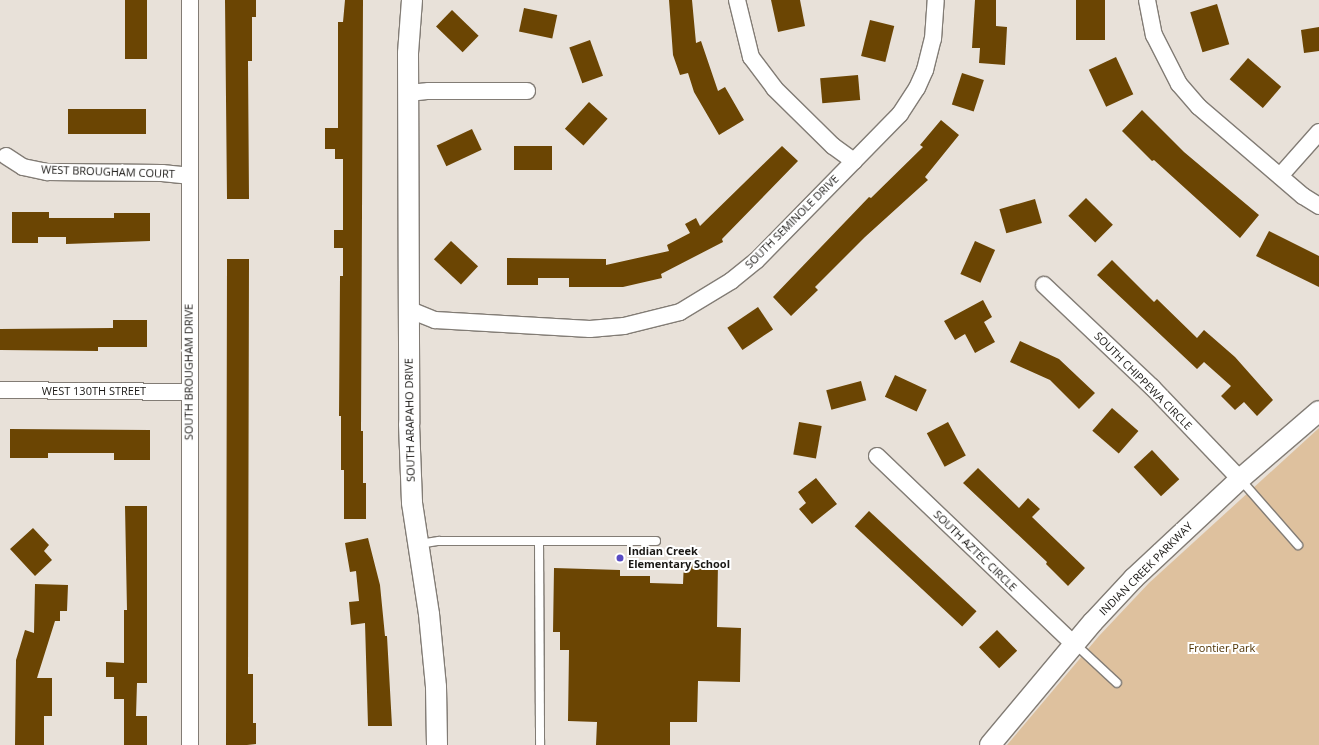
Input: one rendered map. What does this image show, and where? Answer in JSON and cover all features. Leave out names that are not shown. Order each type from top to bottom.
[{"type":"street","name":"SOUTH BROUGHAM DRIVE","points":[[190,0],[190,745]]},
{"type":"street","name":"SOUTH ARAPAHO DRIVE","points":[[412,0],[408,53],[410,310],[408,424],[412,503],[429,614],[436,687],[437,745]]},
{"type":"street","points":[[738,0],[750,57],[774,88],[828,141],[854,161]]},
{"type":"street","name":"SOUTH SEMINOLE DRIVE","points":[[410,310],[435,320],[590,329],[624,326],[659,319],[680,312],[731,281],[756,261],[900,114],[917,88],[925,70],[933,39],[936,0]]},
{"type":"street","points":[[1147,0],[1160,50],[1179,84],[1199,107],[1280,176],[1319,206]]},
{"type":"street","points":[[409,93],[429,91],[527,91]]},
{"type":"street","points":[[1280,176],[1319,132]]},
{"type":"street","name":"WEST BROUGHAM COURT","points":[[6,156],[23,167],[47,172],[162,173],[189,176]]},
{"type":"street","name":"SOUTH CHIPPEWA CIRCLE","points":[[1044,285],[1152,387],[1240,479]]},
{"type":"street","name":"WEST 130TH STREET","points":[[0,390],[189,392]]},
{"type":"street","name":"INDIAN CREEK PARKWAY","points":[[990,745],[1074,644],[1140,573],[1240,479],[1319,411]]},
{"type":"street","name":"SOUTH AZTEC CIRCLE","points":[[876,456],[1074,644]]},
{"type":"lane","points":[[1240,479],[1298,545]]},
{"type":"lane","points":[[419,544],[439,541],[656,541]]},
{"type":"lane","points":[[539,541],[540,745]]},
{"type":"lane","points":[[1074,644],[1117,683]]},
{"type":"green space","name":"Frontier Park","points":[[1319,428],[1319,745],[1007,745],[1099,636],[1149,583]]},
{"type":"building","points":[[125,0],[147,0],[147,59],[125,59]]},
{"type":"building","points":[[225,0],[256,0],[256,17],[252,17],[252,61],[248,61],[249,199],[227,199]]},
{"type":"building","points":[[345,0],[363,0],[361,431],[363,431],[363,483],[366,483],[366,519],[344,519],[344,470],[341,470],[341,416],[339,416],[340,276],[343,276],[343,248],[334,248],[334,230],[343,230],[343,159],[335,159],[335,149],[325,149],[325,128],[338,128],[338,22],[343,22]]},
{"type":"building","points":[[669,0],[692,0],[696,43],[701,41],[718,91],[725,87],[744,120],[719,135],[694,92],[688,73],[680,75],[673,55]]},
{"type":"building","points":[[771,0],[800,0],[805,26],[778,32]]},
{"type":"building","points":[[975,0],[996,0],[996,26],[1007,27],[1005,65],[979,63],[980,48],[972,48]]},
{"type":"building","points":[[1076,0],[1105,0],[1105,40],[1076,40]]},
{"type":"building","points":[[1217,4],[1229,44],[1203,52],[1190,12]]},
{"type":"building","points":[[524,8],[557,15],[552,39],[519,31]]},
{"type":"building","points":[[452,10],[479,36],[463,52],[436,27]]},
{"type":"building","points":[[870,20],[894,26],[885,62],[861,56]]},
{"type":"building","points":[[1319,27],[1319,51],[1304,53],[1301,30]]},
{"type":"building","points":[[590,40],[603,76],[582,83],[569,48]]},
{"type":"building","points":[[1116,57],[1133,94],[1106,107],[1089,70]]},
{"type":"building","points":[[1248,58],[1281,87],[1263,108],[1230,79]]},
{"type":"building","points":[[962,73],[984,80],[974,111],[952,104]]},
{"type":"building","points":[[858,75],[860,100],[822,103],[820,78]]},
{"type":"building","points":[[589,102],[608,119],[583,145],[565,129]]},
{"type":"building","points":[[68,109],[146,109],[146,134],[68,134]]},
{"type":"building","points":[[1142,110],[1184,152],[1259,215],[1240,238],[1154,160],[1152,161],[1122,131]]},
{"type":"building","points":[[941,120],[959,135],[925,177],[928,180],[865,237],[815,287],[818,290],[791,316],[773,297],[869,197],[871,198],[923,147],[920,145]]},
{"type":"building","points":[[472,129],[482,150],[446,166],[437,145]]},
{"type":"building","points":[[514,146],[552,146],[552,170],[514,170]]},
{"type":"building","points":[[782,146],[798,161],[722,239],[723,242],[661,274],[662,278],[623,287],[569,287],[569,278],[538,278],[538,285],[507,285],[507,258],[606,259],[606,265],[669,251],[667,245],[690,233],[685,224],[696,218],[700,226]]},
{"type":"building","points":[[1086,198],[1113,225],[1095,243],[1068,216]]},
{"type":"building","points":[[1035,199],[1042,223],[1006,233],[999,209]]},
{"type":"building","points":[[12,212],[49,212],[49,218],[114,218],[114,213],[150,213],[150,241],[66,244],[66,237],[38,237],[38,243],[12,243]]},
{"type":"building","points":[[1269,231],[1319,256],[1319,287],[1256,256]]},
{"type":"building","points":[[451,241],[478,266],[461,285],[434,259]]},
{"type":"building","points":[[975,241],[995,250],[980,283],[960,274]]},
{"type":"building","points":[[227,259],[249,259],[248,674],[253,674],[253,723],[256,723],[256,744],[247,745],[226,745]]},
{"type":"building","points":[[1112,260],[1154,302],[1157,299],[1197,338],[1204,330],[1235,357],[1273,400],[1257,416],[1244,402],[1235,410],[1221,396],[1231,386],[1204,362],[1197,369],[1097,275]]},
{"type":"building","points":[[983,300],[992,317],[984,322],[995,342],[975,353],[965,334],[955,340],[944,321]]},
{"type":"building","points":[[758,307],[773,329],[742,350],[727,328]]},
{"type":"building","points":[[113,320],[147,320],[147,347],[98,347],[98,351],[0,350],[0,329],[113,328]]},
{"type":"building","points":[[1020,341],[1059,359],[1095,393],[1079,409],[1050,380],[1010,362]]},
{"type":"building","points":[[895,375],[927,390],[917,412],[885,397]]},
{"type":"building","points":[[861,381],[866,400],[831,410],[826,390]]},
{"type":"building","points":[[1112,408],[1138,431],[1119,454],[1092,431]]},
{"type":"building","points":[[799,422],[822,426],[816,458],[793,454]]},
{"type":"building","points":[[948,422],[966,456],[945,467],[927,433]]},
{"type":"building","points":[[10,429],[150,430],[150,460],[114,460],[114,453],[48,453],[48,458],[10,458]]},
{"type":"building","points":[[1152,450],[1179,479],[1161,496],[1134,467]]},
{"type":"building","points":[[978,468],[1019,508],[1028,498],[1040,509],[1032,517],[1085,568],[1068,586],[1046,564],[1047,562],[963,483]]},
{"type":"building","points":[[816,478],[837,504],[812,524],[799,509],[806,503],[798,492]]},
{"type":"building","points":[[125,506],[147,506],[147,683],[137,683],[136,716],[147,716],[147,745],[124,745],[124,699],[114,699],[114,677],[106,677],[106,662],[124,663],[124,610],[127,610]]},
{"type":"building","points":[[869,511],[977,611],[962,627],[855,526]]},
{"type":"building","points":[[33,528],[49,545],[44,551],[52,560],[35,576],[10,549]]},
{"type":"building","points":[[368,538],[380,585],[385,636],[387,636],[392,726],[368,726],[365,623],[351,625],[349,602],[359,601],[356,571],[350,572],[345,543]]},
{"type":"building","points":[[684,561],[718,562],[717,627],[741,628],[740,682],[698,681],[697,722],[670,722],[670,745],[596,745],[597,722],[568,721],[569,650],[560,650],[560,632],[553,632],[554,568],[620,570],[620,576],[650,576],[650,583],[683,584]]},
{"type":"building","points":[[35,584],[68,585],[67,611],[60,611],[60,621],[55,621],[37,678],[52,678],[52,716],[44,716],[44,745],[15,745],[16,660],[25,630],[34,633]]},
{"type":"building","points":[[997,630],[1017,651],[999,668],[979,647]]},
{"type":"place","name":"Indian Creek Elementary School","points":[[620,558]]}]
